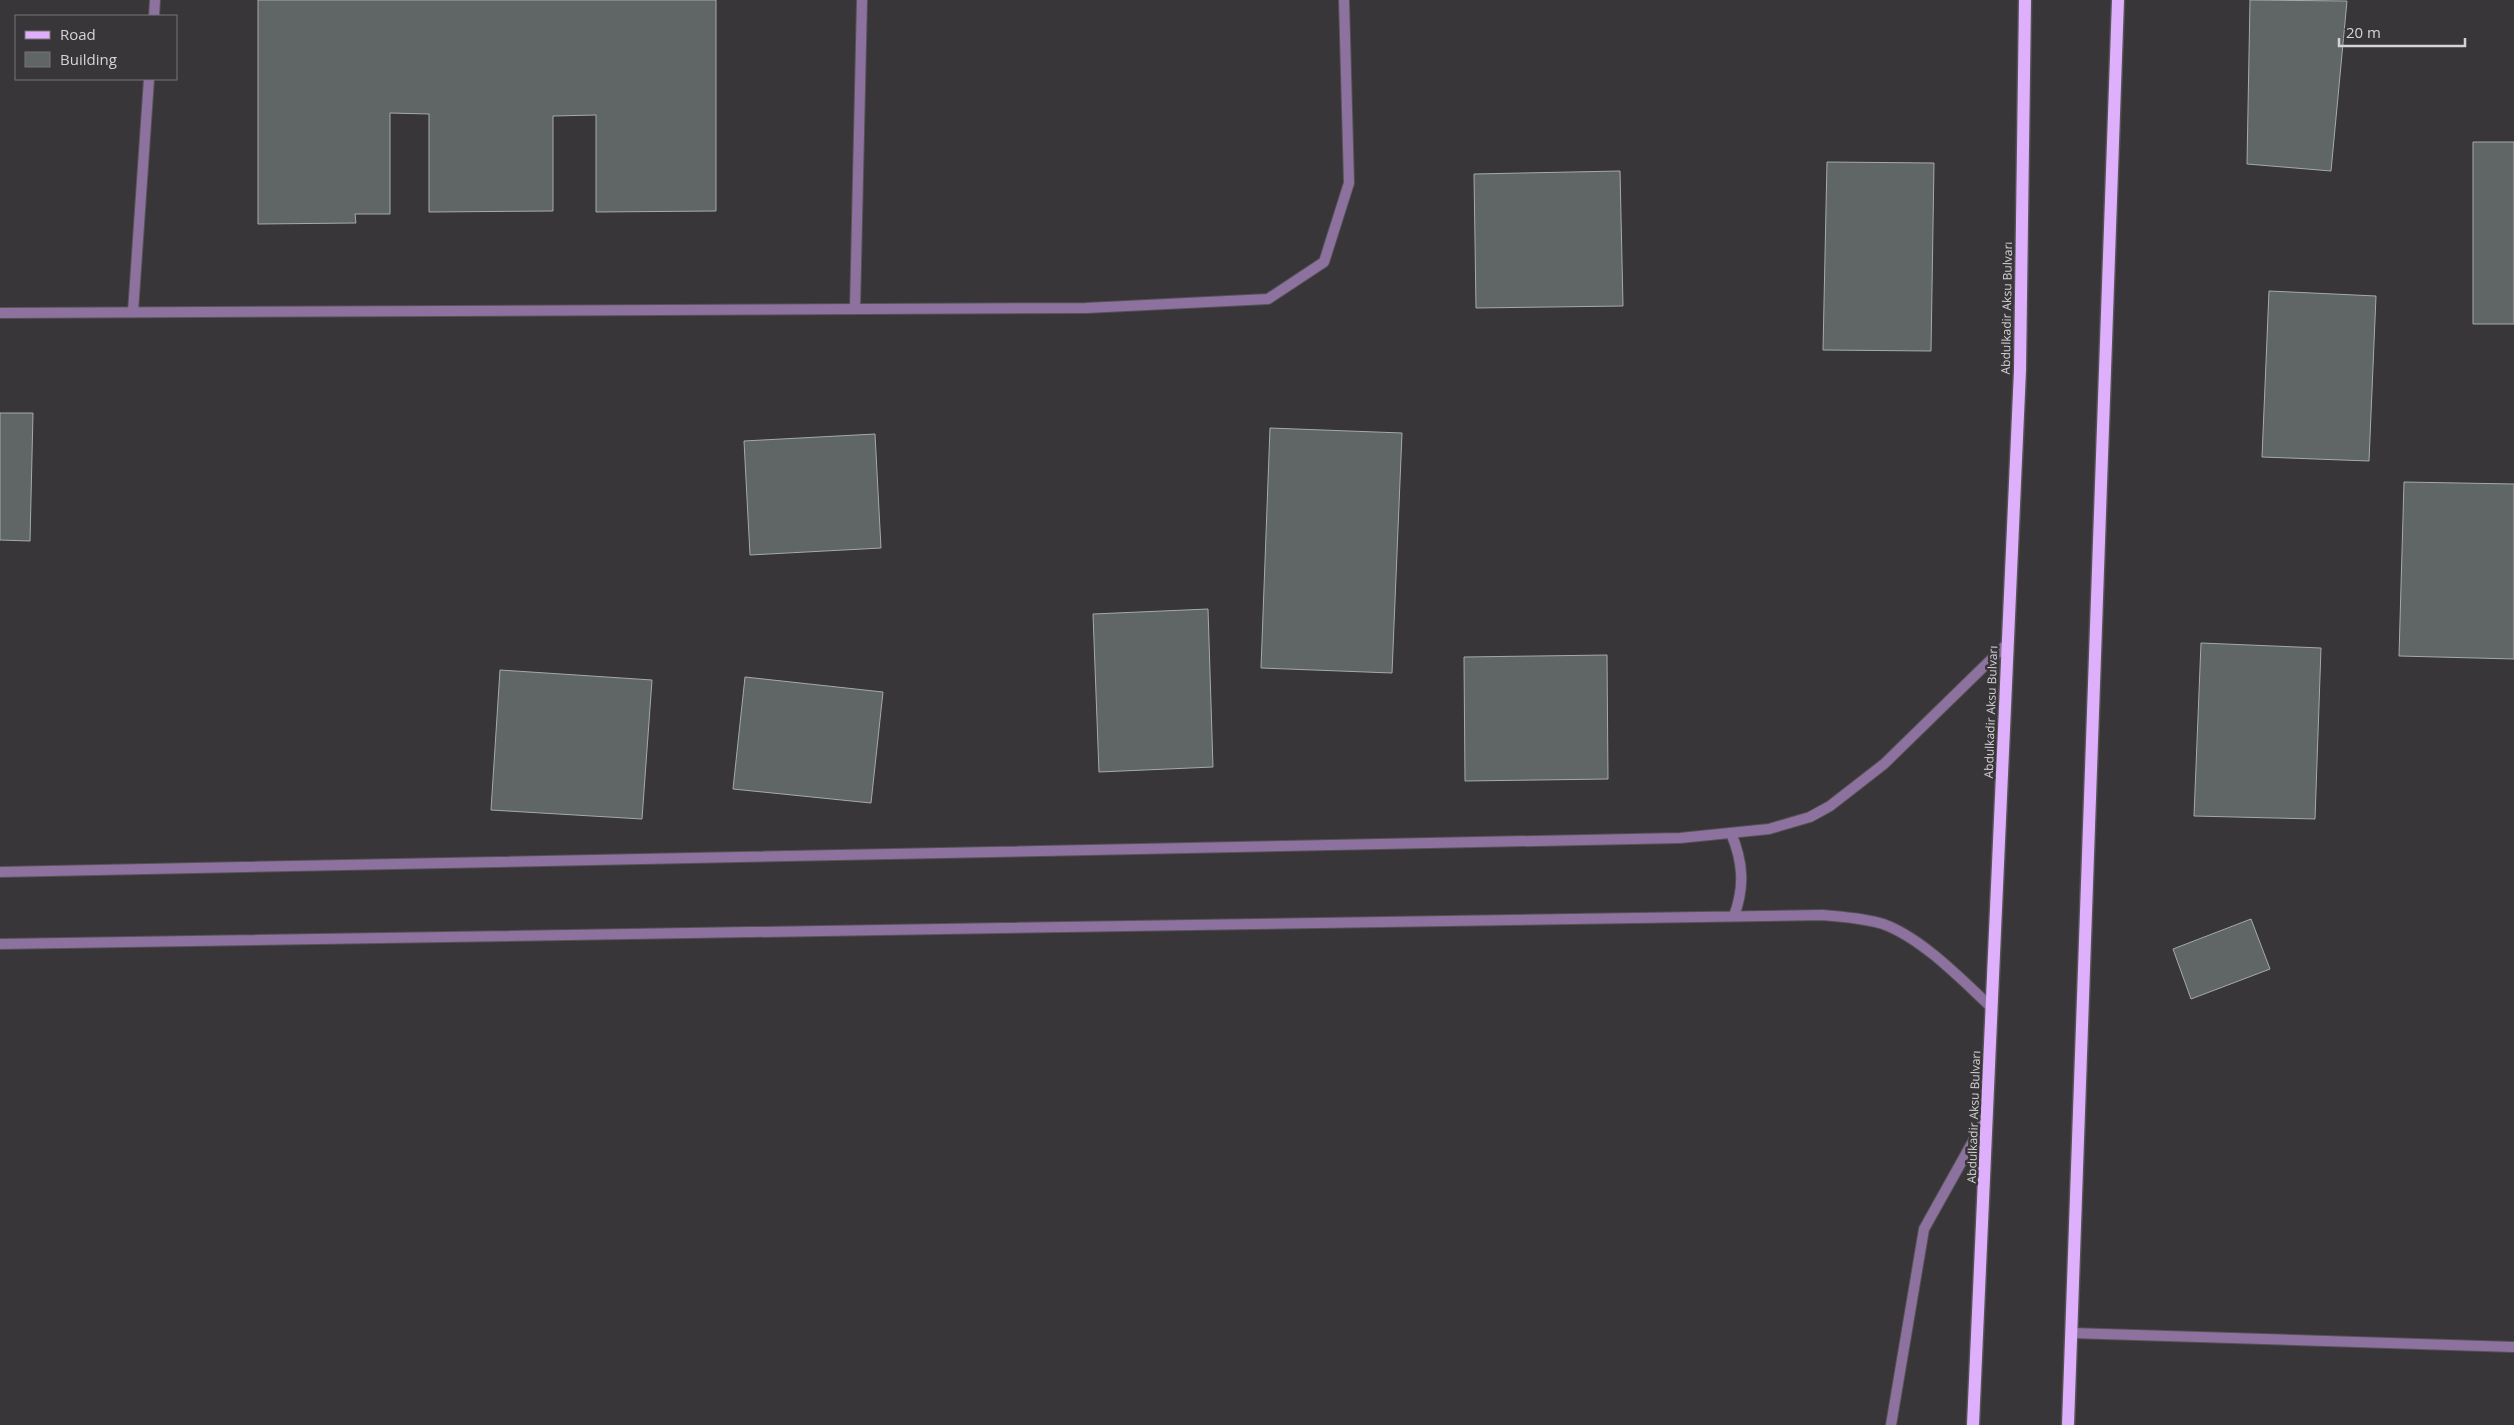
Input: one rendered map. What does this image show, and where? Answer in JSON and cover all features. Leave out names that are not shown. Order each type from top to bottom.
[{"type":"main road","name":"Abdulkadir Aksu Bulvarı","points":[[1973,1425],[2020,370],[2024,0]]},
{"type":"main road","points":[[2068,1425],[2118,0]]},
{"type":"street","points":[[154,15],[155,0]]},
{"type":"street","points":[[855,309],[862,0]]},
{"type":"street","points":[[0,313],[1086,308],[1268,299],[1324,262],[1349,183],[1344,0]]},
{"type":"street","points":[[133,312],[149,80]]},
{"type":"street","points":[[0,872],[1680,838],[1769,829],[1790,824],[1830,806],[1884,764],[2008,643]]},
{"type":"street","points":[[1731,833],[1739,853],[1742,875],[1741,897],[1734,916]]},
{"type":"street","points":[[0,944],[1823,915],[1864,919],[1885,925],[1917,943],[1992,1008]]},
{"type":"street","points":[[1891,1425],[1924,1229],[1988,1114]]},
{"type":"street","points":[[2071,1333],[2514,1347]]},
{"type":"building","points":[[258,0],[716,0],[716,211],[596,212],[596,115],[553,116],[553,211],[429,212],[429,114],[390,113],[390,214],[355,214],[356,223],[258,224]]},
{"type":"building","points":[[2250,0],[2347,1],[2331,171],[2247,164]]},
{"type":"building","points":[[2473,142],[2514,142],[2514,324],[2473,324]]},
{"type":"building","points":[[1827,162],[1934,163],[1931,351],[1823,350]]},
{"type":"building","points":[[1620,171],[1623,306],[1476,308],[1474,174]]},
{"type":"building","points":[[2269,291],[2376,296],[2369,461],[2262,457]]},
{"type":"building","points":[[0,413],[33,413],[30,541],[0,540]]},
{"type":"building","points":[[1270,428],[1402,433],[1392,673],[1261,668]]},
{"type":"building","points":[[875,434],[881,548],[750,555],[744,441]]},
{"type":"building","points":[[2404,482],[2514,484],[2514,659],[2399,656]]},
{"type":"building","points":[[1208,609],[1213,767],[1099,772],[1093,614]]},
{"type":"building","points":[[2201,643],[2321,648],[2315,819],[2194,816]]},
{"type":"building","points":[[1607,655],[1608,779],[1465,781],[1464,657]]},
{"type":"building","points":[[500,670],[652,680],[642,819],[491,810]]},
{"type":"building","points":[[745,677],[883,692],[871,803],[733,789]]},
{"type":"building","points":[[2251,919],[2270,969],[2191,999],[2173,949]]}]
